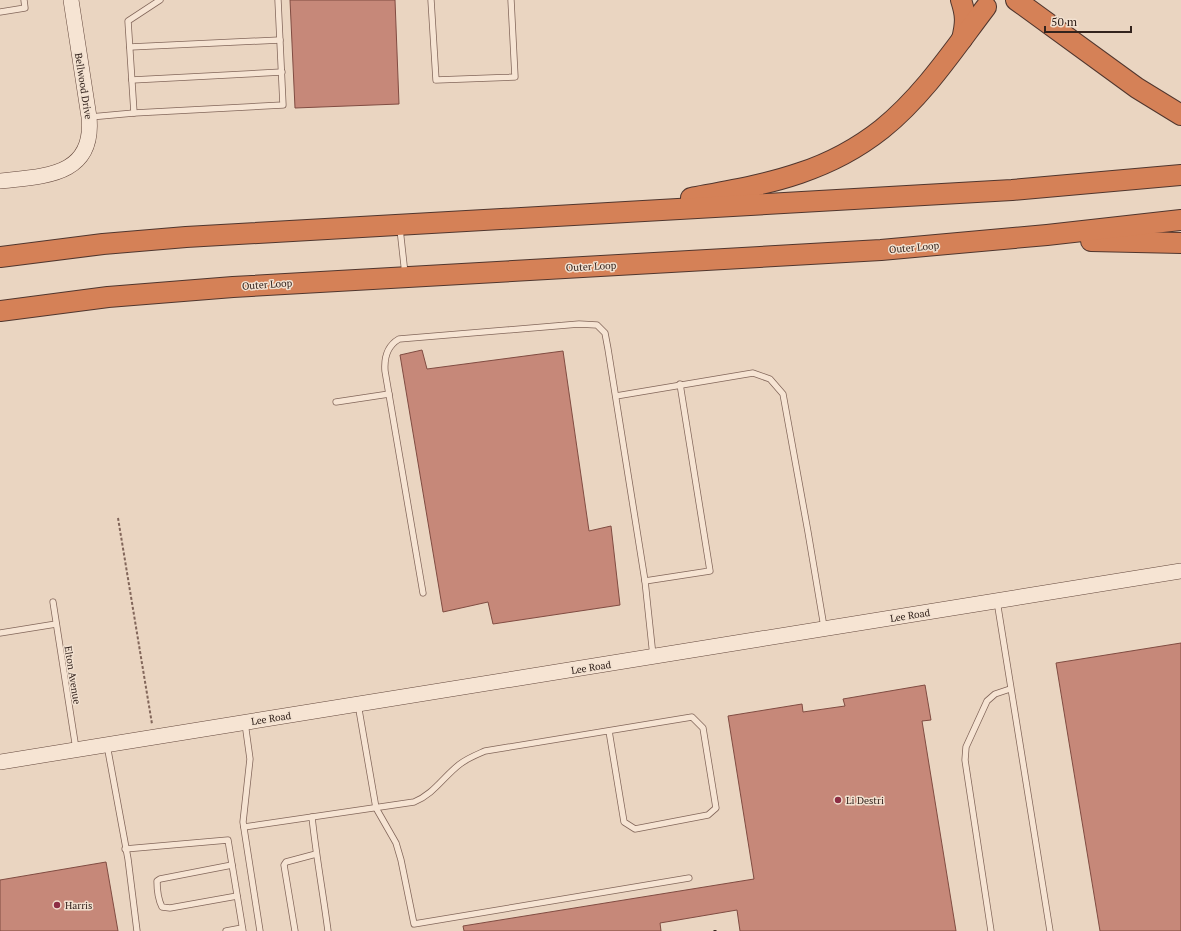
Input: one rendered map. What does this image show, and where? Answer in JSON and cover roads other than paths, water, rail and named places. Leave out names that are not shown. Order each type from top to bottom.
[{"type":"highway","points":[[961,0],[966,18],[966,26],[962,39]]},
{"type":"highway","points":[[1016,0],[1137,88],[1181,115]]},
{"type":"highway","points":[[1040,0],[1047,13],[1107,56],[1137,88]]},
{"type":"highway","points":[[594,214],[649,206],[759,185],[796,175],[828,162],[860,145],[894,119],[923,88],[962,39],[985,2]]},
{"type":"highway","points":[[0,257],[75,247],[159,239],[1012,190],[1181,175]]},
{"type":"highway","name":"Outer Loop","points":[[0,311],[73,301],[190,290],[405,276],[839,252],[1047,236],[1181,220]]},
{"type":"highway","points":[[1005,239],[1181,243]]},
{"type":"street","name":"Bellwood Drive","points":[[0,181],[48,175],[68,168],[82,156],[88,144],[89,117],[71,0]]},
{"type":"street","name":"Lee Road","points":[[0,762],[1181,571]]},
{"type":"lane","points":[[0,12],[25,8],[24,0]]},
{"type":"lane","points":[[134,113],[128,21],[160,0]]},
{"type":"lane","points":[[89,117],[134,113],[283,105],[278,0]]},
{"type":"lane","points":[[431,0],[436,80],[515,77],[511,0]]},
{"type":"lane","points":[[130,47],[280,40]]},
{"type":"lane","points":[[132,80],[282,72]]},
{"type":"lane","points":[[400,225],[405,276]]},
{"type":"lane","points":[[423,593],[384,361],[392,344],[399,339],[579,324],[597,325],[605,334],[616,396],[645,581],[653,657]]},
{"type":"lane","points":[[616,396],[680,384],[753,373],[770,379],[783,394],[824,629]]},
{"type":"lane","points":[[645,581],[710,571],[680,384]]},
{"type":"lane","points":[[336,402],[389,394]]},
{"type":"lane","points":[[997,601],[1050,931]]},
{"type":"lane","name":"Elton Avenue","points":[[53,602],[76,750]]},
{"type":"lane","points":[[0,633],[56,624]]},
{"type":"lane","points":[[991,931],[965,760],[965,751],[987,701],[995,694],[1010,689]]},
{"type":"lane","points":[[358,704],[376,808],[396,843],[414,924],[689,878]]},
{"type":"lane","points":[[244,828],[414,802],[430,793],[459,765],[473,756],[485,751],[692,717],[703,728],[716,808],[708,815],[635,829],[624,822],[609,731]]},
{"type":"lane","points":[[245,722],[250,759],[243,816],[260,931]]},
{"type":"lane","points":[[107,745],[128,859],[137,931]]},
{"type":"lane","points":[[312,817],[328,931]]},
{"type":"lane","points":[[125,849],[228,840],[243,930],[226,931]]},
{"type":"lane","points":[[296,931],[284,865],[286,862],[316,854]]},
{"type":"lane","points":[[232,865],[160,879],[157,881],[157,888],[162,907],[170,908],[237,896]]},
{"type":"place","name":"Li Destri","points":[[838,800]]},
{"type":"place","name":"Harris","points":[[57,905]]}]
